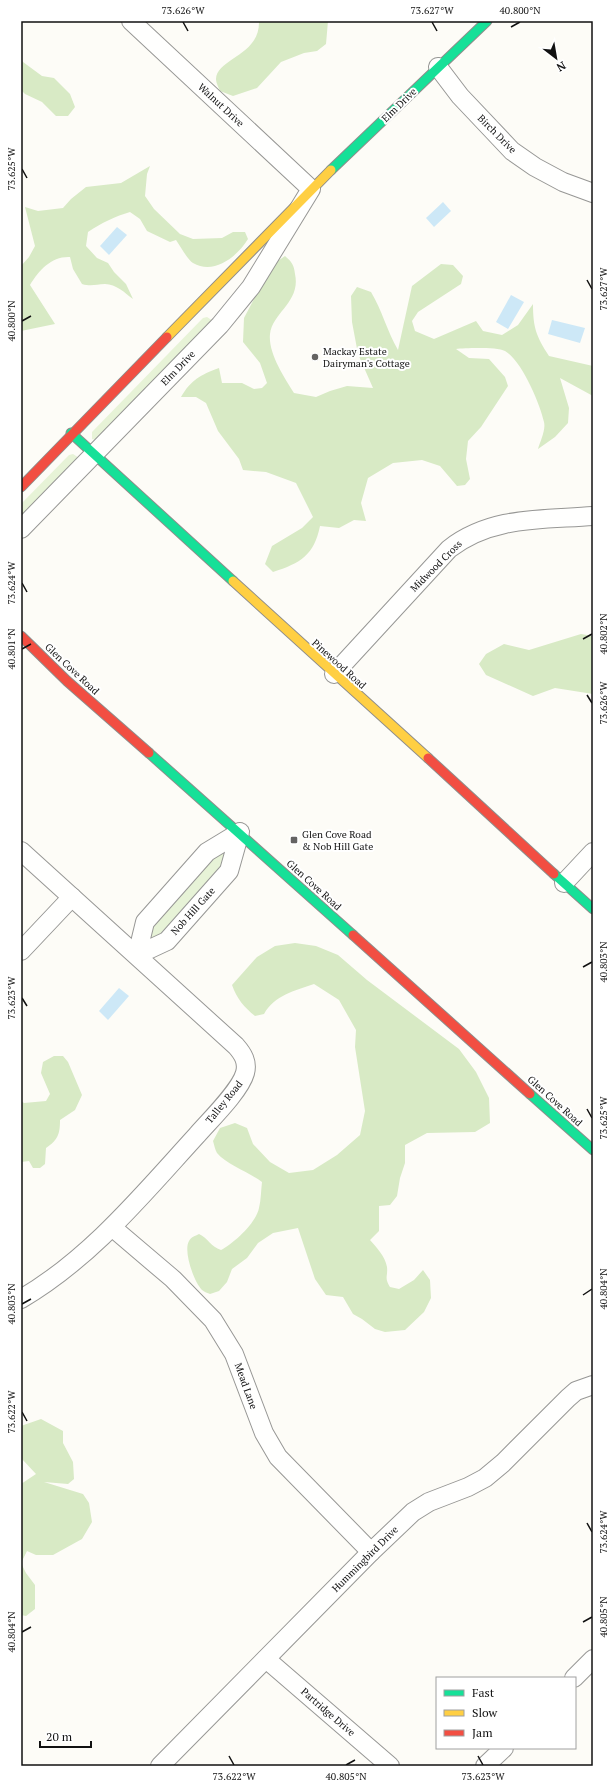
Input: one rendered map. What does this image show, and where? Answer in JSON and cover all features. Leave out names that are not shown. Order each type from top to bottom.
[{"type":"street","name":"Walnut Drive","points":[[131,21],[311,189]]},
{"type":"street","name":"Elm Drive","points":[[21,487],[71,433],[311,189],[487,21]]},
{"type":"street","name":"Birch Drive","points":[[438,67],[460,96],[512,151],[535,167],[563,182],[593,193]]},
{"type":"street","name":"Elm Drive","points":[[21,529],[220,325],[251,287],[311,189]]},
{"type":"street","name":"Pinewood Road","points":[[71,433],[593,909]]},
{"type":"street","name":"Midwood Cross","points":[[334,674],[449,549],[462,539],[479,530],[512,522],[593,516]]},
{"type":"street","name":"Glen Cove Road","points":[[21,636],[67,681],[240,832],[593,1150]]},
{"type":"street","points":[[137,955],[145,922],[208,852],[240,832]]},
{"type":"street","name":"Nob Hill Gate","points":[[137,955],[167,941],[229,871],[240,832]]},
{"type":"street","name":"Talley Road","points":[[21,851],[236,1046],[243,1055],[246,1065],[242,1081],[225,1103],[113,1228],[60,1273],[21,1299]]},
{"type":"street","points":[[564,883],[593,852]]},
{"type":"street","points":[[21,951],[72,897]]},
{"type":"street","name":"Mead Lane","points":[[113,1228],[173,1279],[213,1320],[234,1354],[264,1433],[278,1457],[371,1552]]},
{"type":"street","name":"Hummingbird Drive","points":[[160,1766],[371,1552],[421,1506],[468,1487],[485,1478],[503,1463],[576,1391],[593,1385]]},
{"type":"street","name":"Partridge Drive","points":[[266,1658],[390,1766]]},
{"type":"street","points":[[575,1677],[593,1659]]},
{"type":"street","points":[[485,1766],[503,1749]]},
{"type":"green space","points":[[259,21],[328,21],[326,44],[317,51],[304,53],[281,62],[257,88],[233,96],[220,91],[216,81],[218,72],[223,66],[253,42],[257,33]]},
{"type":"green space","points":[[21,59],[42,76],[54,78],[70,94],[75,107],[68,116],[56,116],[42,102],[25,94],[21,90]]},
{"type":"green space","points":[[150,166],[147,174],[145,196],[154,209],[180,234],[193,239],[222,238],[233,232],[245,232],[248,239],[243,246],[231,258],[224,262],[209,267],[201,266],[193,263],[186,256],[176,240],[170,242],[147,231],[140,219],[130,212],[119,216],[88,232],[86,246],[97,258],[108,263],[114,272],[126,284],[133,299],[120,289],[109,284],[82,284],[73,269],[70,257],[63,257],[52,261],[42,269],[30,285],[55,324],[21,331],[21,266],[29,257],[35,246],[25,207],[38,211],[63,208],[71,199],[86,187],[121,183]]},
{"type":"green space","points":[[285,256],[291,262],[295,271],[296,284],[291,299],[272,326],[270,341],[274,357],[294,393],[316,397],[347,386],[373,388],[358,354],[352,322],[351,296],[357,287],[371,292],[398,350],[412,286],[441,264],[453,265],[463,276],[461,284],[418,312],[412,321],[415,331],[434,339],[476,321],[483,331],[502,335],[518,325],[533,304],[536,331],[549,356],[593,366],[593,396],[560,378],[569,408],[568,423],[555,437],[538,449],[544,432],[544,422],[539,405],[524,373],[518,364],[505,351],[501,350],[481,348],[456,349],[469,358],[489,359],[505,377],[508,386],[481,427],[468,441],[466,459],[470,479],[465,485],[457,486],[440,466],[422,460],[393,463],[368,478],[361,503],[366,521],[354,520],[339,528],[320,526],[314,544],[305,556],[299,561],[283,569],[273,572],[265,564],[272,546],[302,528],[313,517],[296,483],[266,472],[243,470],[239,459],[218,431],[206,403],[196,397],[181,397],[192,382],[206,373],[219,368],[222,383],[242,383],[254,389],[262,388],[267,383],[260,363],[243,342],[244,318],[272,265]]},
{"type":"green space","points":[[207,317],[213,321],[95,440],[92,439],[92,432],[203,318]]},
{"type":"green space","points":[[73,454],[79,458],[21,520],[21,504],[69,455]]},
{"type":"green space","points":[[581,634],[593,636],[593,694],[555,688],[533,696],[486,675],[479,664],[486,654],[504,644],[529,650]]},
{"type":"green space","points":[[240,832],[229,871],[167,941],[137,955],[145,922]]},
{"type":"green space","points":[[295,943],[316,946],[338,955],[367,980],[459,1049],[476,1072],[489,1098],[490,1123],[475,1132],[427,1133],[405,1145],[405,1163],[400,1178],[397,1196],[390,1205],[379,1206],[379,1231],[370,1240],[384,1259],[387,1267],[388,1284],[390,1287],[399,1289],[414,1280],[423,1270],[430,1280],[431,1298],[424,1312],[405,1330],[385,1332],[375,1329],[353,1314],[343,1297],[326,1295],[315,1279],[298,1228],[273,1233],[258,1243],[247,1258],[232,1269],[227,1282],[219,1291],[210,1294],[202,1290],[199,1286],[188,1259],[187,1252],[191,1238],[199,1234],[221,1250],[232,1243],[244,1232],[254,1220],[259,1208],[262,1182],[232,1165],[217,1153],[213,1141],[220,1128],[235,1123],[247,1128],[253,1144],[270,1162],[289,1173],[313,1170],[337,1155],[360,1135],[365,1111],[355,1047],[356,1030],[339,1000],[314,984],[286,994],[274,1002],[264,1014],[255,1016],[241,1002],[232,985],[257,957],[275,946]]},
{"type":"green space","points":[[54,1056],[63,1056],[68,1062],[82,1095],[75,1110],[60,1120],[58,1136],[46,1148],[45,1164],[40,1168],[33,1168],[29,1161],[21,1162],[21,1101],[24,1103],[46,1101],[50,1094],[41,1073],[43,1062]]},
{"type":"green space","points":[[41,1419],[63,1431],[63,1443],[73,1462],[74,1479],[68,1484],[44,1482],[83,1494],[89,1503],[92,1522],[82,1539],[53,1555],[36,1555],[27,1551],[21,1563],[21,1484],[36,1474],[22,1459],[21,1426]]},
{"type":"green space","points":[[21,1563],[35,1585],[35,1609],[26,1616],[21,1615]]},
{"type":"water","points":[[443,202],[451,211],[434,227],[426,218]]},
{"type":"water","points":[[117,227],[127,235],[109,255],[100,246]]},
{"type":"water","points":[[511,295],[524,302],[508,329],[496,322]]},
{"type":"water","points":[[552,320],[585,328],[580,343],[548,334]]},
{"type":"water","points":[[119,988],[129,996],[108,1020],[99,1011]]},
{"type":"traffic: fast","points":[[331,170],[487,21]]},
{"type":"traffic: fast","points":[[71,433],[233,581]]},
{"type":"traffic: fast","points":[[149,753],[353,935]]},
{"type":"traffic: fast","points":[[554,874],[593,909]]},
{"type":"traffic: fast","points":[[530,1094],[593,1150]]},
{"type":"traffic: slow","points":[[167,337],[331,170]]},
{"type":"traffic: slow","points":[[233,581],[428,758]]},
{"type":"traffic: jam","points":[[21,487],[167,337]]},
{"type":"traffic: jam","points":[[21,636],[67,681],[149,753]]},
{"type":"traffic: jam","points":[[428,758],[554,874]]},
{"type":"traffic: jam","points":[[353,935],[530,1094]]},
{"type":"place","name":"Mackay Estate Dairyman's Cottage","points":[[315,357]]},
{"type":"place","name":"Glen Cove Road & Nob Hill Gate","points":[[294,840]]}]
